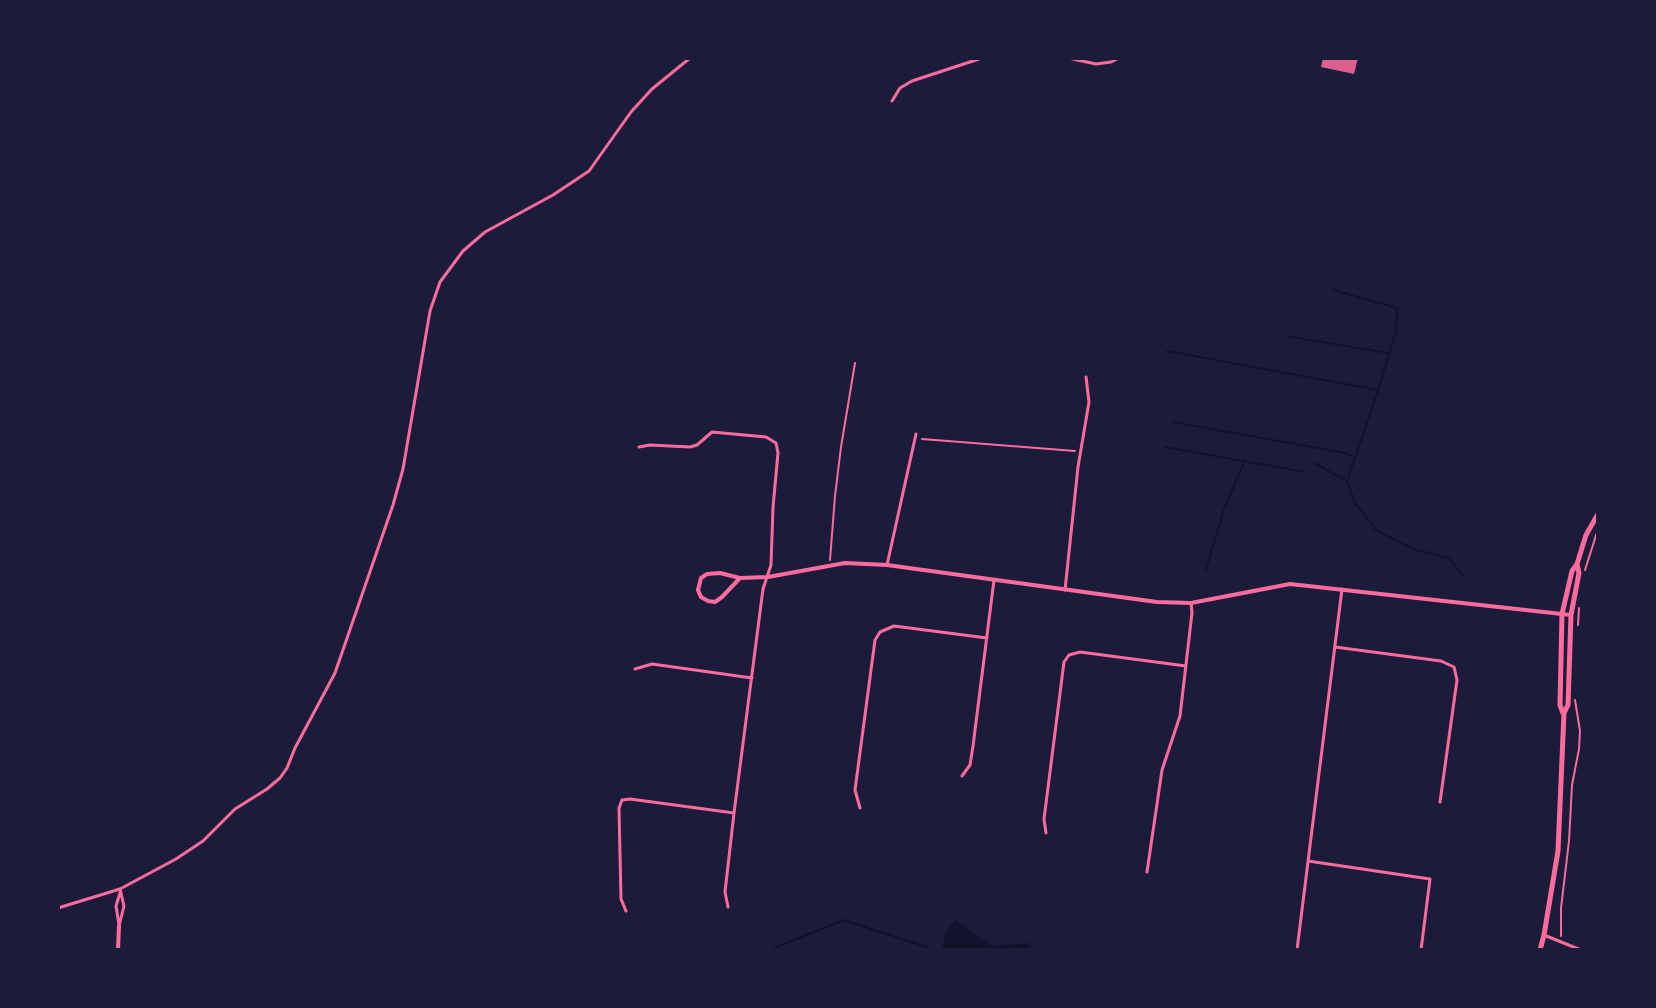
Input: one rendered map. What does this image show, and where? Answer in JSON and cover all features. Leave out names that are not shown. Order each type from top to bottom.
[{"type":"main road","points":[[1564,713],[1560,705],[1562,614],[1572,571],[1598,514]]},
{"type":"main road","points":[[1540,950],[1558,851],[1564,713],[1568,705],[1571,615],[1579,573],[1577,564]]},
{"type":"street","points":[[58,908],[120,889],[191,851],[235,809],[274,784],[287,768],[335,673],[393,505],[403,469],[434,294],[463,251],[485,232],[553,195],[589,171],[631,112],[652,89],[690,58]]},
{"type":"street","points":[[892,101],[900,88],[912,81],[982,58]]},
{"type":"street","points":[[1068,58],[1096,64],[1119,58]]},
{"type":"street","points":[[1065,590],[1080,452],[1089,402],[1086,377]]},
{"type":"street","points":[[639,447],[690,447],[712,432],[766,437],[776,443],[778,453],[771,565],[763,589],[734,813],[725,892],[728,907]]},
{"type":"street","points":[[887,565],[916,436]]},
{"type":"street","points":[[740,578],[715,602],[701,597],[698,590],[701,578],[707,574],[768,577],[845,563],[887,565],[1157,602],[1191,603],[1290,584],[1571,615]]},
{"type":"street","points":[[962,776],[970,765],[994,580]]},
{"type":"street","points":[[1297,950],[1342,589]]},
{"type":"street","points":[[1147,872],[1162,770],[1180,716],[1191,603]]},
{"type":"street","points":[[860,808],[855,790],[875,640],[880,632],[894,626],[987,638]]},
{"type":"street","points":[[1335,647],[1441,661],[1454,667],[1457,680],[1440,802]]},
{"type":"street","points":[[1046,833],[1044,819],[1064,662],[1069,655],[1080,652],[1186,666]]},
{"type":"street","points":[[635,669],[652,664],[752,678]]},
{"type":"street","points":[[626,911],[621,899],[619,808],[622,800],[734,813]]},
{"type":"street","points":[[1308,861],[1430,879],[1421,950]]},
{"type":"street","points":[[118,950],[116,906],[120,889]]},
{"type":"street","points":[[119,926],[124,906],[120,889]]},
{"type":"street","points":[[1544,935],[1581,950]]},
{"type":"path","points":[[830,564],[839,459],[855,363]]},
{"type":"path","points":[[916,436],[1080,452]]},
{"type":"path","points":[[1583,579],[1598,529]]},
{"type":"path","points":[[1578,625],[1580,596]]},
{"type":"path","points":[[1560,940],[1572,785],[1579,749],[1575,696]]},
{"type":"shaded area","points":[[955,920],[993,946],[1028,943],[1034,950],[942,950],[946,931]]},
{"type":"building","points":[[1323,58],[1358,58],[1354,74],[1321,67]]},
{"type":"waterway","points":[[1334,290],[1397,308],[1396,331],[1347,481],[1355,503],[1377,531],[1413,549],[1449,558],[1464,577]]},
{"type":"waterway","points":[[1286,336],[1388,353]]},
{"type":"waterway","points":[[1167,351],[1378,390]]},
{"type":"waterway","points":[[1173,422],[1355,457]]},
{"type":"waterway","points":[[1165,447],[1305,472]]},
{"type":"waterway","points":[[1206,570],[1224,509],[1244,462]]},
{"type":"waterway","points":[[1314,463],[1347,481]]},
{"type":"waterway","points":[[769,950],[844,920],[936,950]]}]
